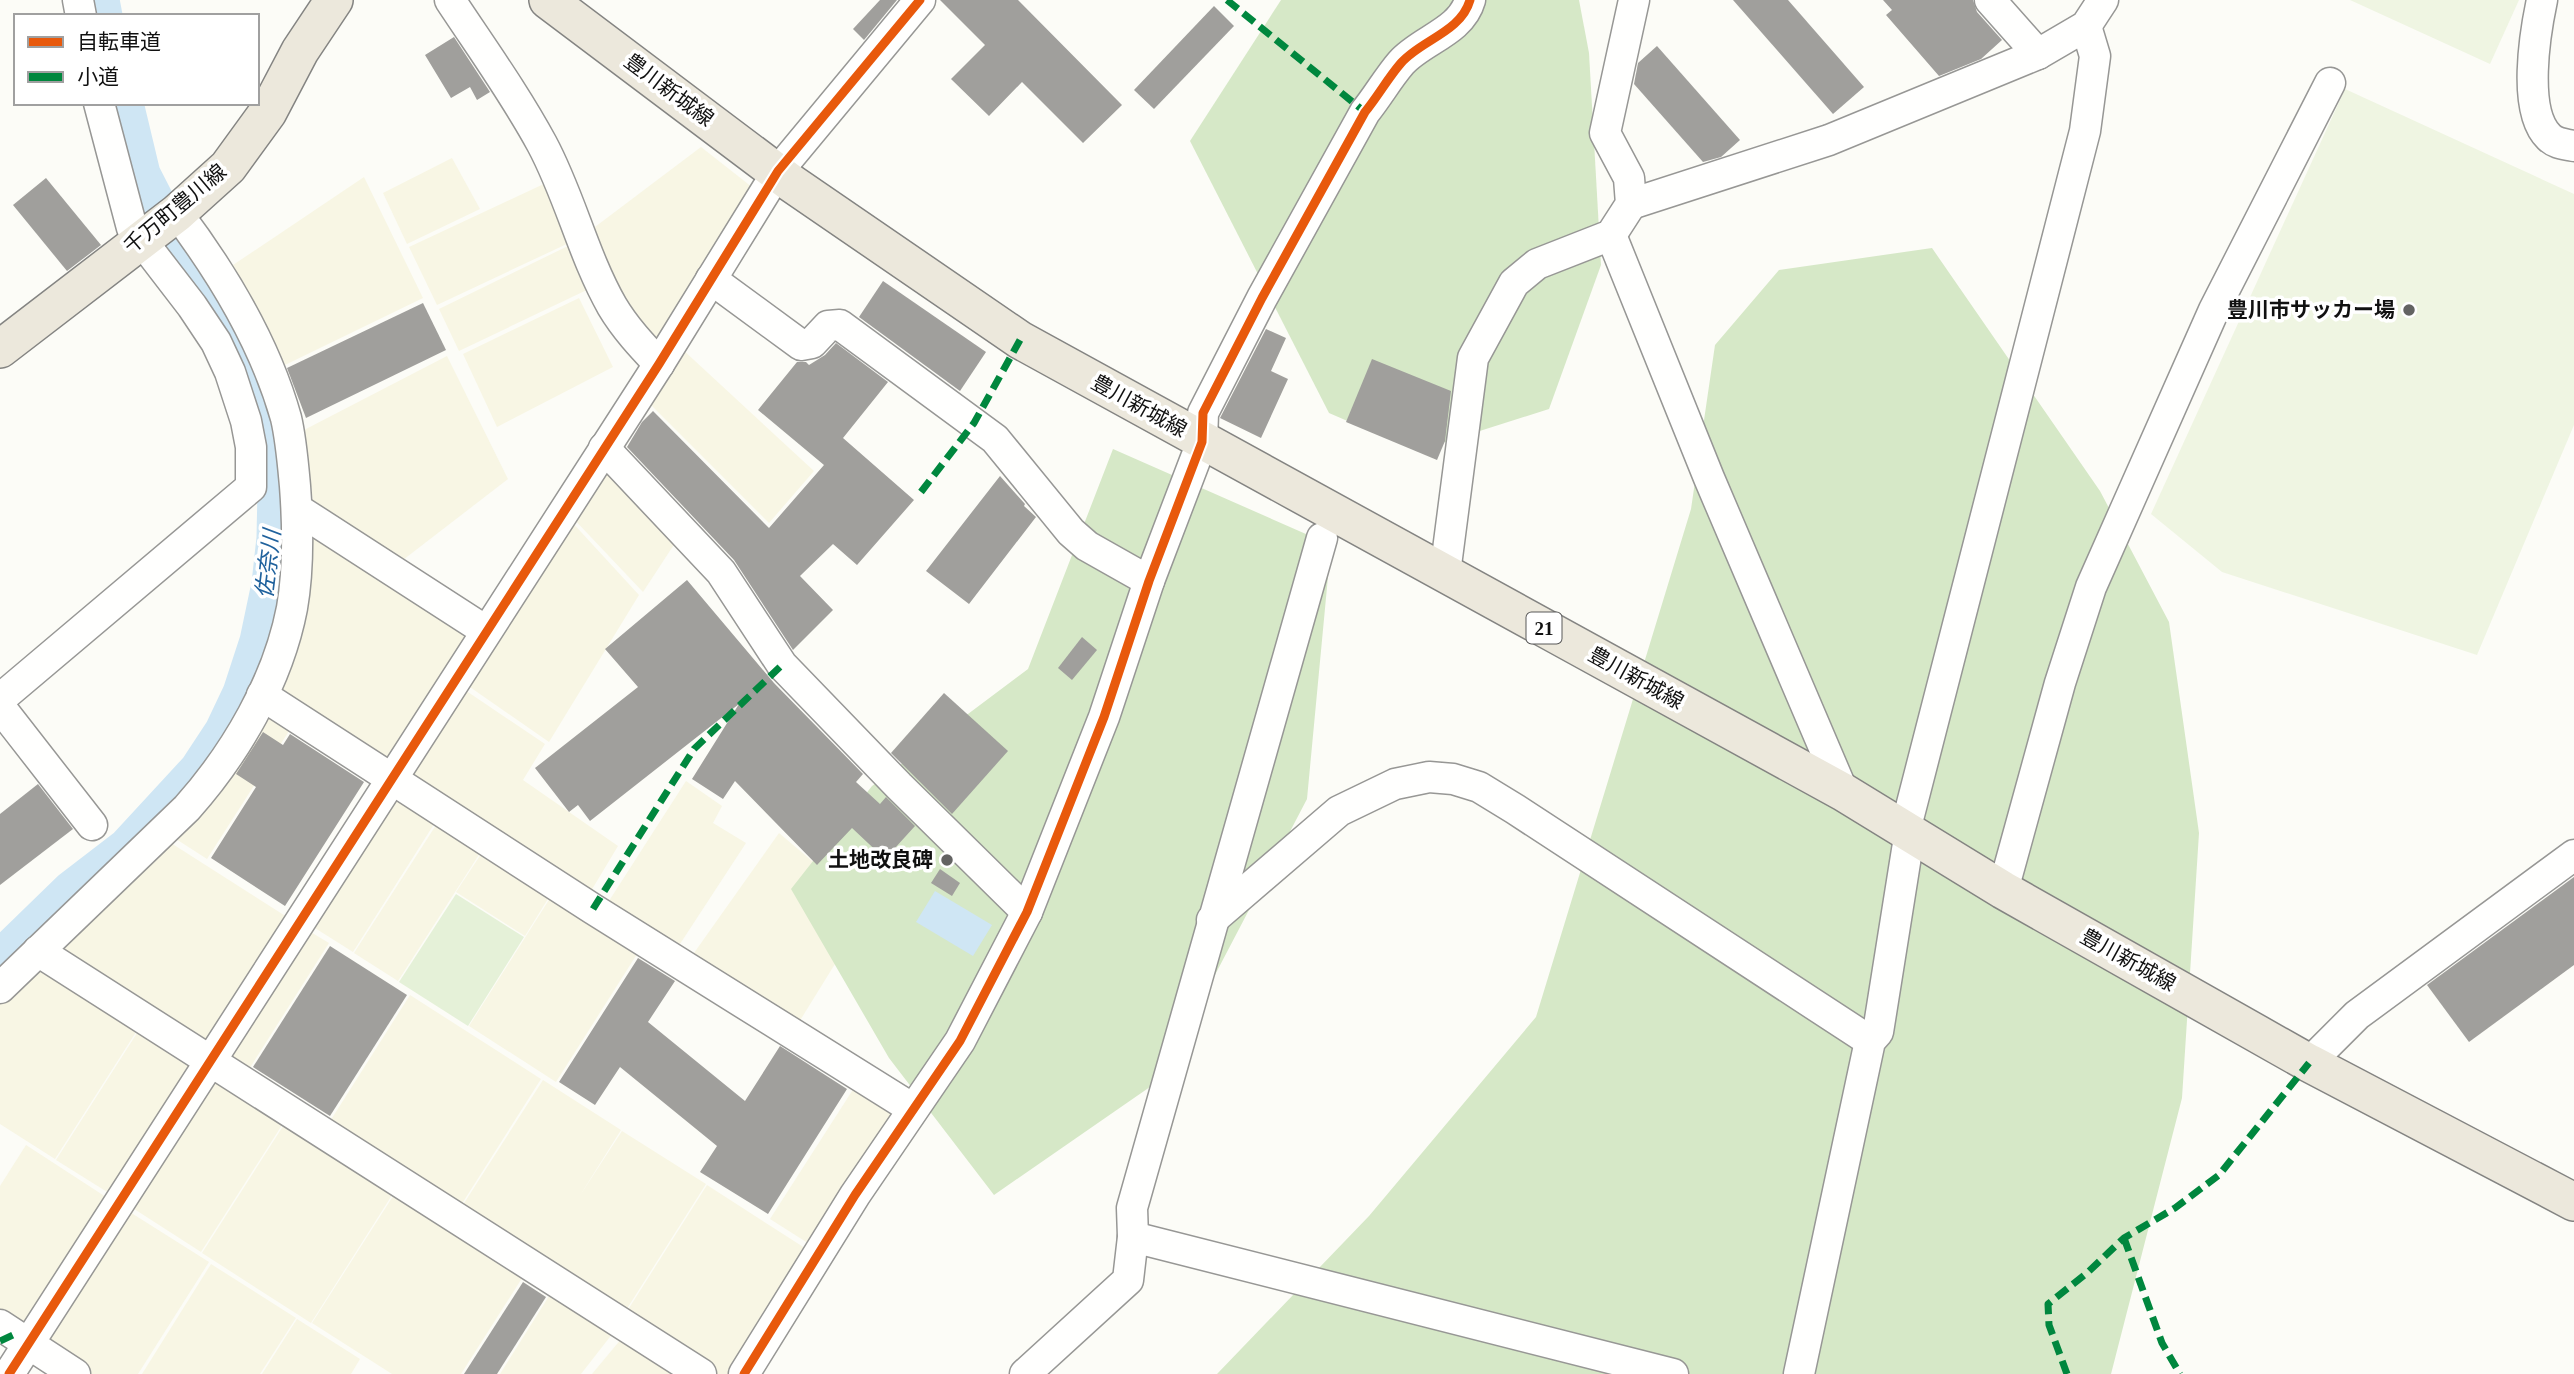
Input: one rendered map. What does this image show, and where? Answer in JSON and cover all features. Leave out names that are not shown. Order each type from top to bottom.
[{"type":"main road","name":"千万町豊川線","points":[[0,349],[177,213],[228,167],[268,112],[300,51],[334,0]]},
{"type":"main road","name":"豊川新城線","points":[[548,0],[791,183],[1020,340],[1843,793],[1910,831],[2003,890],[2309,1063],[2574,1202]]},
{"type":"street","points":[[450,0],[508,87],[543,146],[600,284],[614,309],[629,332],[659,364]]},
{"type":"street","points":[[9,1374],[659,364],[778,171],[920,0]]},
{"type":"street","points":[[744,1374],[855,1195],[960,1041],[1027,912],[1104,717],[1149,581],[1202,442],[1203,413],[1262,298],[1365,112],[1402,62],[1455,23],[1468,7],[1470,0]]},
{"type":"street","points":[[1445,573],[1473,358],[1514,283],[1537,264],[1611,235],[1630,204],[1629,178],[1605,133],[1634,0]]},
{"type":"street","points":[[1990,0],[2038,54]]},
{"type":"street","points":[[1630,204],[1829,140],[2038,54],[2086,26],[2103,0]]},
{"type":"street","points":[[2542,0],[2535,33],[2535,106],[2547,135],[2556,142],[2574,146]]},
{"type":"street","points":[[1799,1374],[1870,1041],[1878,1032],[1910,831],[1907,823],[2085,131],[2095,55],[2086,26]]},
{"type":"street","points":[[2003,890],[2060,683],[2091,587],[2214,310],[2330,83]]},
{"type":"street","points":[[0,699],[251,487],[251,447],[246,421],[230,372],[216,342],[184,295],[132,228],[100,105]]},
{"type":"street","points":[[0,988],[187,808],[212,780],[240,740],[262,695],[292,608],[297,559],[297,509],[286,419],[245,316],[177,213]]},
{"type":"street","points":[[1611,235],[1709,478],[1843,793]]},
{"type":"street","points":[[711,279],[801,345],[811,343],[828,326],[840,325],[995,439],[1071,532],[1087,546],[1149,581]]},
{"type":"street","points":[[604,448],[721,572],[782,665],[899,786],[1027,912]]},
{"type":"street","points":[[297,509],[486,631]]},
{"type":"street","points":[[1026,1374],[1128,1280],[1133,1237],[1132,1208],[1322,538]]},
{"type":"street","points":[[262,695],[593,909],[914,1109]]},
{"type":"street","points":[[0,707],[92,825]]},
{"type":"street","points":[[1212,920],[1339,811],[1395,783],[1429,777],[1453,779],[1479,787],[1515,809],[1870,1041]]},
{"type":"street","points":[[2309,1063],[2357,1015],[2574,855]]},
{"type":"street","points":[[38,951],[701,1374]]},
{"type":"street","points":[[1133,1237],[1673,1374]]},
{"type":"street","points":[[0,1325],[75,1374]]},
{"type":"shaded area","points":[[701,147],[757,191],[663,341],[652,344],[628,316],[587,233]]},
{"type":"shaded area","points":[[452,158],[480,209],[407,244],[383,193]]},
{"type":"shaded area","points":[[364,177],[423,298],[285,365],[233,265]]},
{"type":"shaded area","points":[[548,182],[571,242],[437,305],[409,247]]},
{"type":"shaded area","points":[[572,244],[591,288],[459,351],[439,309]]},
{"type":"shaded area","points":[[579,298],[613,367],[497,427],[463,354]]},
{"type":"shaded area","points":[[681,348],[814,471],[769,523],[646,400]]},
{"type":"shaded area","points":[[447,356],[508,479],[399,563],[313,502],[304,430]]},
{"type":"shaded area","points":[[605,463],[677,540],[643,592],[571,516]]},
{"type":"shaded area","points":[[570,520],[639,595],[549,742],[467,685]]},
{"type":"shaded area","points":[[312,526],[473,629],[386,762],[280,694],[304,629],[309,599]]},
{"type":"shaded area","points":[[462,688],[545,744],[523,780],[618,846],[588,896],[414,782],[411,768]]},
{"type":"shaded area","points":[[265,712],[291,728],[207,859],[176,839],[204,807]]},
{"type":"shaded area","points":[[686,781],[722,806],[713,823],[746,843],[678,947],[607,904]]},
{"type":"shaded area","points":[[390,792],[436,821],[353,952],[307,923]]},
{"type":"shaded area","points":[[438,822],[482,850],[398,981],[354,953]]},
{"type":"shaded area","points":[[779,833],[869,909],[796,1027],[689,960]]},
{"type":"shaded area","points":[[171,843],[287,917],[204,1047],[58,946]]},
{"type":"shaded area","points":[[483,851],[551,894],[525,936],[456,892]]},
{"type":"shaded area","points":[[552,895],[639,951],[556,1082],[469,1026]]},
{"type":"shaded area","points":[[304,928],[329,943],[246,1074],[221,1058]]},
{"type":"shaded area","points":[[38,965],[138,1029],[55,1159],[0,1124],[0,1002]]},
{"type":"shaded area","points":[[410,995],[541,1079],[458,1210],[327,1126]]},
{"type":"shaded area","points":[[139,1030],[195,1065],[112,1195],[56,1160]]},
{"type":"shaded area","points":[[210,1075],[284,1122],[201,1252],[128,1205]]},
{"type":"shaded area","points":[[543,1080],[621,1130],[579,1197],[622,1131],[706,1184],[623,1315],[459,1211]]},
{"type":"shaded area","points":[[854,1088],[894,1114],[811,1245],[770,1219]]},
{"type":"shaded area","points":[[285,1123],[394,1192],[311,1323],[202,1253]]},
{"type":"shaded area","points":[[26,1145],[109,1199],[25,1332],[0,1316],[0,1186]]},
{"type":"shaded area","points":[[707,1185],[808,1250],[729,1374],[715,1374],[624,1316]]},
{"type":"shaded area","points":[[395,1193],[524,1275],[461,1374],[392,1374],[312,1323]]},
{"type":"shaded area","points":[[125,1209],[209,1262],[138,1374],[91,1374],[41,1342]]},
{"type":"shaded area","points":[[211,1264],[296,1318],[260,1374],[142,1374]]},
{"type":"shaded area","points":[[551,1293],[613,1333],[581,1374],[500,1374]]},
{"type":"shaded area","points":[[297,1319],[360,1359],[351,1374],[262,1374]]},
{"type":"shaded area","points":[[622,1338],[678,1374],[592,1374]]},
{"type":"green space","points":[[1281,0],[1579,0],[1589,53],[1601,265],[1549,409],[1417,451],[1329,413],[1190,141]]},
{"type":"green space","points":[[2350,0],[2519,0],[2490,64]]},
{"type":"green space","name":"豊川市サッカー場","points":[[2345,89],[2574,194],[2574,425],[2477,655],[2222,572],[2151,514]]},
{"type":"green space","points":[[1932,248],[2100,491],[2169,622],[2199,833],[2182,1098],[2111,1374],[1217,1374],[1369,1216],[1536,1017],[1691,509],[1715,345],[1779,270]]},
{"type":"green space","points":[[1113,449],[1331,545],[1307,799],[1160,1080],[994,1195],[889,1058],[791,889],[872,786],[1028,669]]},
{"type":"green space","points":[[456,894],[524,937],[468,1026],[399,982]]},
{"type":"water","points":[[935,891],[992,925],[973,956],[916,922]]},
{"type":"building","points":[[880,0],[897,0],[864,40],[853,29]]},
{"type":"building","points":[[940,0],[1018,0],[1122,105],[1083,143],[1022,82],[989,116],[951,79],[985,45]]},
{"type":"building","points":[[1733,0],[1788,0],[1864,87],[1833,114]]},
{"type":"building","points":[[1883,0],[1973,0],[1977,12],[2002,40],[1981,59],[1939,76],[1886,15],[1892,10]]},
{"type":"building","points":[[1214,6],[1234,26],[1154,109],[1134,90]]},
{"type":"building","points":[[454,37],[490,92],[477,100],[470,87],[451,98],[425,55]]},
{"type":"building","points":[[1657,46],[1740,140],[1721,157],[1703,162],[1634,84],[1638,63]]},
{"type":"building","points":[[46,178],[101,245],[67,271],[13,205]]},
{"type":"building","points":[[883,281],[986,352],[960,391],[859,317]]},
{"type":"building","points":[[423,303],[446,350],[306,418],[287,368]]},
{"type":"building","points":[[1266,329],[1286,338],[1271,371],[1288,379],[1261,438],[1220,418]]},
{"type":"building","points":[[836,343],[888,382],[843,438],[914,500],[857,565],[833,544],[800,576],[833,610],[793,650],[734,560],[627,447],[642,422],[653,411],[769,528],[824,465],[758,410],[797,362],[806,362],[809,365],[825,355]]},
{"type":"building","points":[[1372,359],[1451,391],[1445,441],[1437,460],[1346,422]]},
{"type":"building","points":[[1000,476],[1036,517],[969,604],[926,571]]},
{"type":"building","points":[[687,580],[774,683],[863,774],[856,782],[880,804],[886,797],[915,826],[885,859],[852,828],[817,865],[735,781],[723,799],[692,779],[739,704],[590,821],[578,805],[569,812],[535,768],[638,687],[605,649]]},
{"type":"building","points":[[1082,637],[1097,650],[1072,680],[1058,668]]},
{"type":"building","points":[[944,693],[1008,751],[952,814],[891,753]]},
{"type":"building","points":[[263,732],[283,745],[290,734],[364,782],[285,906],[211,858],[256,787],[236,774]]},
{"type":"building","points":[[38,784],[73,829],[0,885],[0,814]]},
{"type":"building","points":[[940,869],[960,883],[952,896],[931,883]]},
{"type":"building","points":[[2574,877],[2574,965],[2469,1042],[2427,985]]},
{"type":"building","points":[[330,946],[407,995],[330,1116],[253,1067]]},
{"type":"building","points":[[638,958],[675,981],[648,1022],[745,1101],[780,1046],[847,1089],[768,1214],[700,1172],[717,1146],[620,1067],[595,1105],[559,1082]]},
{"type":"building","points":[[523,1282],[546,1297],[497,1374],[464,1374]]},
{"type":"waterway","name":"佐奈川","points":[[101,0],[104,14]]},
{"type":"waterway","name":"佐奈川","points":[[0,958],[70,890],[126,847],[198,769],[223,731],[241,693],[258,641],[270,584],[276,490],[268,420],[253,380],[203,293],[142,174],[125,105]]},
{"type":"marked path","points":[[1227,0],[1365,112]]},
{"type":"marked path","points":[[921,492],[974,423],[1020,340]]},
{"type":"marked path","points":[[593,909],[694,749],[782,665]]},
{"type":"marked path","points":[[2067,1374],[2049,1325],[2048,1304],[2087,1273],[2124,1238],[2175,1208],[2219,1175],[2309,1063]]},
{"type":"marked path","points":[[2124,1238],[2162,1343],[2180,1374]]},
{"type":"marked path","points":[[0,1341],[15,1334]]},
{"type":"cycle path","points":[[9,1374],[659,364],[778,171],[920,0]]},
{"type":"cycle path","points":[[744,1374],[855,1195],[960,1041],[1027,912],[1104,717],[1149,581],[1202,442],[1203,413],[1262,298],[1365,112],[1401,63],[1458,20],[1470,0]]},
{"type":"place","name":"豊川市サッカー場","points":[[2409,310]]},
{"type":"place","name":"土地改良碑","points":[[947,860]]}]
